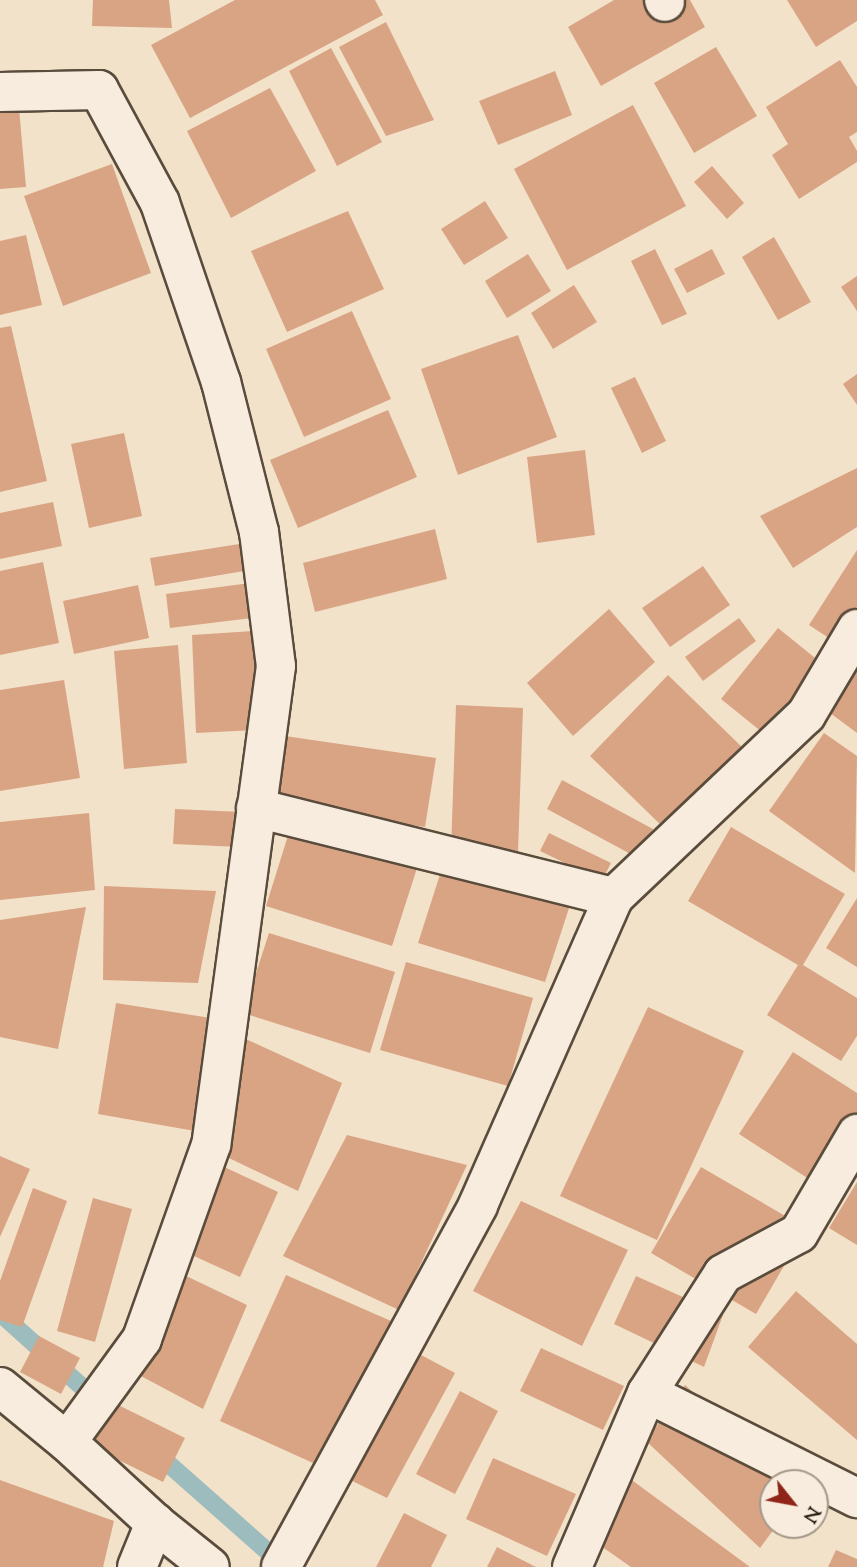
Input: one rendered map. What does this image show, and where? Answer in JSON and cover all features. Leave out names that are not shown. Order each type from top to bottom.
[{"type":"street","points":[[0,92],[99,90],[160,203],[220,382],[259,532],[276,666],[211,1145],[142,1339],[67,1442]]},
{"type":"street","points":[[281,1567],[478,1205],[614,897],[806,715],[857,629]]},
{"type":"street","points":[[256,808],[614,897]]},
{"type":"street","points":[[572,1567],[647,1393],[723,1273],[799,1233],[857,1134]]},
{"type":"street","points":[[0,1387],[67,1442],[155,1523],[210,1567]]},
{"type":"street","points":[[647,1393],[857,1498]]},
{"type":"street","points":[[137,1567],[155,1523]]},
{"type":"building","points":[[93,0],[169,0],[172,28],[92,26]]},
{"type":"building","points":[[235,0],[375,0],[383,15],[190,118],[151,45]]},
{"type":"building","points":[[614,0],[690,0],[705,27],[601,86],[568,27]]},
{"type":"building","points":[[787,0],[857,0],[857,21],[816,47]]},
{"type":"building","points":[[386,22],[434,120],[386,136],[339,47]]},
{"type":"building","points":[[716,47],[757,116],[694,153],[654,83]]},
{"type":"building","points":[[331,48],[382,142],[337,166],[289,71]]},
{"type":"building","points":[[840,60],[857,87],[857,132],[849,137],[857,151],[857,162],[799,199],[772,155],[788,144],[766,107]]},
{"type":"building","points":[[555,71],[572,115],[498,145],[479,101]]},
{"type":"building","points":[[270,88],[316,171],[231,218],[187,131]]},
{"type":"building","points":[[18,97],[26,187],[0,189],[0,98]]},
{"type":"building","points":[[633,105],[686,206],[567,270],[514,169]]},
{"type":"building","points":[[112,164],[151,273],[63,306],[24,196]]},
{"type":"building","points":[[712,166],[744,203],[727,219],[694,182]]},
{"type":"building","points":[[485,201],[508,238],[464,265],[441,229]]},
{"type":"building","points":[[348,211],[384,289],[287,332],[251,251]]},
{"type":"building","points":[[26,235],[42,305],[0,315],[0,241]]},
{"type":"building","points":[[774,237],[811,302],[778,320],[742,257]]},
{"type":"building","points":[[655,249],[687,314],[662,325],[631,261]]},
{"type":"building","points":[[712,249],[725,274],[687,293],[674,269]]},
{"type":"building","points":[[528,254],[551,291],[507,318],[485,281]]},
{"type":"building","points":[[857,276],[857,311],[841,287]]},
{"type":"building","points":[[574,285],[597,322],[553,349],[531,313]]},
{"type":"building","points":[[352,311],[391,399],[304,437],[266,349]]},
{"type":"building","points":[[11,326],[47,481],[0,492],[0,328]]},
{"type":"building","points":[[518,335],[557,437],[458,475],[421,369]]},
{"type":"building","points":[[857,374],[857,405],[843,384]]},
{"type":"building","points":[[635,377],[666,441],[642,453],[611,388]]},
{"type":"building","points":[[388,410],[417,477],[298,528],[270,460]]},
{"type":"building","points":[[124,433],[142,516],[89,528],[71,444]]},
{"type":"building","points":[[585,450],[595,535],[537,543],[527,457]]},
{"type":"building","points":[[857,468],[857,527],[793,568],[760,516]]},
{"type":"building","points":[[53,502],[62,546],[0,559],[0,513]]},
{"type":"building","points":[[435,529],[447,579],[315,612],[303,563]]},
{"type":"building","points":[[252,542],[256,569],[155,586],[150,558]]},
{"type":"building","points":[[857,550],[857,620],[841,646],[809,625]]},
{"type":"building","points":[[43,562],[59,643],[0,655],[0,571]]},
{"type":"building","points":[[703,566],[730,605],[670,647],[642,608]]},
{"type":"building","points":[[257,582],[261,617],[170,628],[166,594]]},
{"type":"building","points":[[138,585],[149,638],[74,654],[63,601]]},
{"type":"building","points":[[609,609],[655,662],[573,736],[527,683]]},
{"type":"building","points":[[739,618],[756,641],[703,681],[685,657]]},
{"type":"building","points":[[778,628],[825,666],[768,737],[721,699]]},
{"type":"building","points":[[253,631],[258,730],[196,733],[192,635]]},
{"type":"building","points":[[178,645],[187,763],[124,769],[114,651]]},
{"type":"building","points":[[857,660],[857,733],[822,707]]},
{"type":"building","points":[[668,675],[744,749],[666,830],[590,756]]},
{"type":"building","points":[[64,680],[80,778],[0,791],[0,690]]},
{"type":"building","points":[[456,705],[523,708],[518,852],[451,850]]},
{"type":"building","points":[[824,733],[857,756],[855,873],[769,811]]},
{"type":"building","points":[[285,736],[436,758],[425,827],[274,806]]},
{"type":"building","points":[[562,780],[653,829],[638,858],[547,809]]},
{"type":"building","points":[[175,809],[242,812],[240,847],[173,844]]},
{"type":"building","points":[[89,813],[95,890],[0,900],[0,822]]},
{"type":"building","points":[[291,826],[418,865],[392,946],[266,906]]},
{"type":"building","points":[[731,827],[845,894],[803,965],[857,998],[857,1036],[841,1061],[767,1015],[798,965],[688,901]]},
{"type":"building","points":[[549,833],[611,863],[602,881],[540,851]]},
{"type":"building","points":[[444,862],[571,902],[545,982],[418,943]]},
{"type":"building","points":[[104,886],[216,891],[198,983],[103,980]]},
{"type":"building","points":[[857,898],[857,967],[826,948]]},
{"type":"building","points":[[86,907],[58,1049],[0,1037],[0,920]]},
{"type":"building","points":[[269,933],[395,972],[370,1053],[243,1013]]},
{"type":"building","points":[[406,962],[533,998],[508,1086],[380,1050]]},
{"type":"building","points":[[116,1003],[217,1019],[195,1131],[98,1114]]},
{"type":"building","points":[[648,1007],[744,1051],[657,1240],[560,1196]]},
{"type":"building","points":[[237,1035],[342,1083],[298,1191],[206,1147]]},
{"type":"building","points":[[793,1052],[857,1093],[857,1155],[832,1194],[739,1134]]},
{"type":"building","points":[[347,1135],[467,1165],[399,1310],[283,1256]]},
{"type":"building","points":[[0,1156],[30,1169],[0,1237]]},
{"type":"building","points":[[222,1166],[278,1192],[240,1277],[183,1251]]},
{"type":"building","points":[[701,1167],[806,1228],[756,1314],[651,1253]]},
{"type":"building","points":[[857,1182],[857,1245],[829,1228]]},
{"type":"building","points":[[33,1188],[67,1201],[22,1327],[0,1320],[0,1281]]},
{"type":"building","points":[[93,1198],[132,1209],[95,1342],[57,1331]]},
{"type":"building","points":[[521,1201],[628,1250],[582,1346],[473,1291]]},
{"type":"building","points":[[163,1265],[247,1305],[203,1409],[122,1366]]},
{"type":"building","points":[[286,1275],[391,1321],[324,1468],[220,1421]]},
{"type":"building","points":[[636,1276],[723,1315],[704,1367],[614,1324]]},
{"type":"building","points":[[796,1291],[857,1344],[857,1440],[748,1347]]},
{"type":"building","points":[[39,1336],[80,1358],[61,1394],[20,1372]]},
{"type":"building","points":[[406,1347],[455,1373],[387,1498],[336,1473]]},
{"type":"building","points":[[541,1348],[624,1386],[603,1430],[520,1391]]},
{"type":"building","points":[[685,1385],[778,1469],[759,1469],[759,1539],[767,1539],[760,1548],[646,1441]]},
{"type":"building","points":[[88,1390],[185,1438],[163,1482],[66,1434]]},
{"type":"building","points":[[460,1391],[498,1411],[455,1494],[416,1474]]},
{"type":"building","points":[[493,1458],[576,1494],[547,1556],[466,1519]]},
{"type":"building","points":[[629,1478],[750,1567],[631,1567],[598,1544]]},
{"type":"building","points":[[0,1480],[114,1521],[103,1567],[0,1567]]},
{"type":"building","points":[[404,1513],[447,1535],[431,1567],[376,1567]]},
{"type":"building","points":[[497,1547],[536,1567],[487,1567]]},
{"type":"building","points":[[836,1550],[857,1559],[857,1567],[828,1567]]},
{"type":"waterway","points":[[0,1313],[99,1402]]},
{"type":"waterway","points":[[154,1451],[285,1567]]}]
